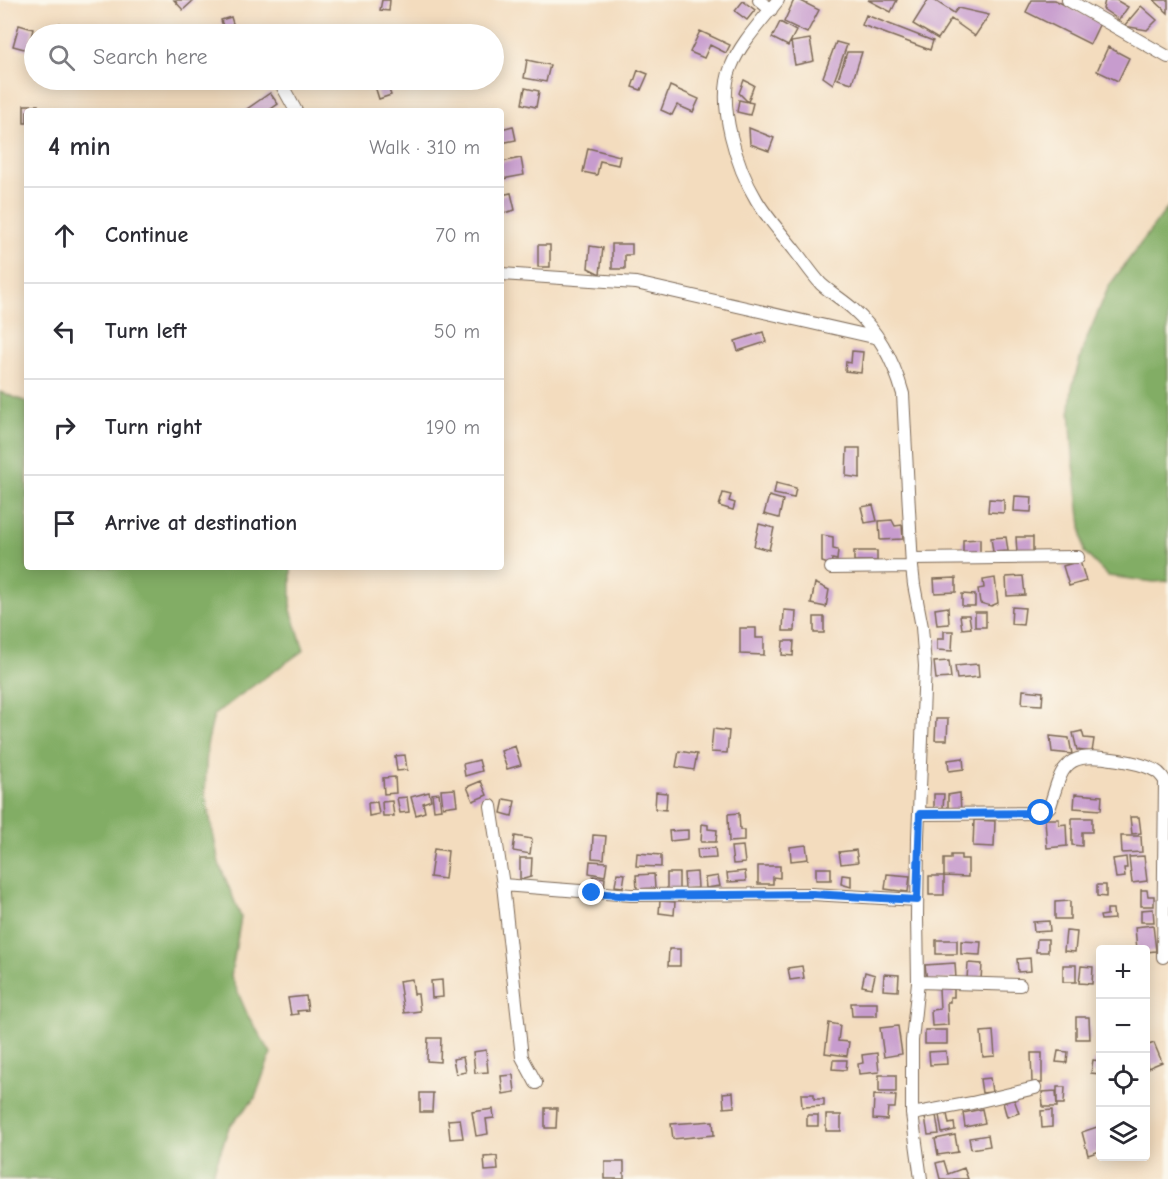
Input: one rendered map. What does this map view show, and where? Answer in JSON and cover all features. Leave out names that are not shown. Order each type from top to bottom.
[{"type":"street","points":[[759,0],[775,5],[743,46],[731,67],[727,84],[728,126],[744,175],[757,201],[822,284],[853,309],[878,338],[898,375],[903,394],[912,563],[922,627],[925,666],[917,900],[918,982],[912,1041],[912,1114],[921,1179]]},
{"type":"street","points":[[1068,0],[1168,57]]},
{"type":"street","points":[[284,90],[294,108]]},
{"type":"street","points":[[504,274],[636,283],[878,338]]},
{"type":"street","points":[[831,568],[1078,557]]},
{"type":"street","points":[[920,814],[1041,813],[1050,806],[1062,771],[1079,758],[1126,761],[1151,768],[1165,781],[1163,957]]},
{"type":"street","points":[[491,806],[503,885],[522,1057],[536,1083]]},
{"type":"street","points":[[503,885],[631,896],[812,894],[917,900]]},
{"type":"street","points":[[918,982],[1020,986]]},
{"type":"street","points":[[912,1114],[1035,1088]]},
{"type":"green space","points":[[1168,207],[1168,581],[1154,582],[1108,576],[1084,552],[1070,409],[1072,388],[1084,345],[1109,286]]},
{"type":"green space","points":[[0,392],[24,401],[24,570],[291,570],[291,610],[304,650],[214,715],[207,745],[205,793],[219,863],[241,917],[231,976],[248,1016],[271,1053],[255,1098],[229,1127],[211,1179],[0,1179]]},
{"type":"building","points":[[174,0],[194,0],[183,10]]},
{"type":"building","points":[[382,0],[390,0],[389,11],[380,10]]},
{"type":"building","points":[[794,0],[799,0],[819,10],[807,33],[784,22]]},
{"type":"building","points":[[868,0],[897,0],[891,12]]},
{"type":"building","points":[[928,0],[934,0],[954,13],[958,8],[989,15],[975,36],[951,19],[938,39],[913,24]]},
{"type":"building","points":[[1032,0],[1055,0],[1100,23],[1090,44],[1026,12]]},
{"type":"building","points":[[1105,0],[1116,0],[1128,7],[1119,20],[1103,9]]},
{"type":"building","points":[[1154,0],[1168,0],[1168,13]]},
{"type":"building","points":[[743,1],[755,10],[747,20],[735,11]]},
{"type":"building","points":[[1141,6],[1157,20],[1147,30],[1124,26]]},
{"type":"building","points":[[866,15],[933,41],[930,50],[862,25]]},
{"type":"building","points":[[231,17],[233,24],[222,24],[221,20]]},
{"type":"building","points":[[780,22],[796,31],[788,46],[772,38]]},
{"type":"building","points":[[19,25],[24,26],[24,49],[13,46]]},
{"type":"building","points":[[700,31],[730,45],[726,53],[710,45],[704,58],[690,52]]},
{"type":"building","points":[[810,39],[814,61],[795,65],[791,42]]},
{"type":"building","points":[[836,42],[847,45],[833,84],[823,77]]},
{"type":"building","points":[[1108,47],[1129,58],[1118,81],[1097,71]]},
{"type":"building","points":[[847,52],[862,52],[852,83],[838,79]]},
{"type":"building","points":[[527,60],[550,65],[546,82],[524,78]]},
{"type":"building","points":[[638,70],[648,74],[641,90],[632,87]]},
{"type":"building","points":[[744,80],[754,85],[748,102],[739,93]]},
{"type":"building","points":[[670,86],[699,99],[693,112],[677,105],[672,115],[661,110]]},
{"type":"building","points":[[525,88],[539,91],[536,107],[522,104]]},
{"type":"building","points":[[376,90],[389,90],[391,95],[379,99]]},
{"type":"building","points":[[270,93],[278,104],[272,108],[248,108]]},
{"type":"building","points":[[739,100],[753,103],[750,115],[737,112]]},
{"type":"building","points":[[24,105],[38,105],[38,108],[24,108]]},
{"type":"building","points":[[513,126],[516,140],[504,142],[504,128]]},
{"type":"building","points":[[749,128],[774,138],[769,151],[750,144]]},
{"type":"building","points":[[588,148],[620,156],[618,165],[600,161],[597,175],[583,172]]},
{"type":"building","points":[[521,158],[524,175],[504,179],[504,161]]},
{"type":"building","points":[[511,193],[515,210],[504,213],[504,194]]},
{"type":"building","points":[[612,244],[632,244],[632,255],[625,255],[625,269],[612,269]]},
{"type":"building","points":[[538,245],[550,245],[550,267],[538,267]]},
{"type":"building","points":[[590,246],[603,248],[600,274],[588,268]]},
{"type":"building","points":[[763,332],[766,342],[738,351],[735,341]]},
{"type":"building","points":[[852,351],[863,352],[861,373],[845,371],[846,362],[851,363]]},
{"type":"building","points":[[847,448],[860,448],[860,478],[846,476]]},
{"type":"building","points":[[776,483],[796,488],[794,498],[774,494]]},
{"type":"building","points":[[723,493],[731,495],[729,501],[735,503],[733,510],[719,506]]},
{"type":"building","points":[[769,496],[783,500],[779,518],[764,514]]},
{"type":"building","points":[[1015,496],[1032,497],[1031,512],[1014,511]]},
{"type":"building","points":[[989,499],[1004,500],[1004,513],[988,512]]},
{"type":"building","points":[[873,505],[877,521],[865,523],[861,507]]},
{"type":"building","points":[[892,520],[895,526],[902,525],[903,539],[880,540],[879,521]]},
{"type":"building","points":[[759,524],[774,528],[769,550],[754,546]]},
{"type":"building","points":[[822,535],[833,537],[833,549],[838,550],[837,560],[832,559],[831,565],[822,562]]},
{"type":"building","points":[[1006,537],[1008,551],[993,552],[991,538]]},
{"type":"building","points":[[1016,537],[1033,537],[1033,552],[1017,553]]},
{"type":"building","points":[[980,539],[980,552],[963,553],[963,540]]},
{"type":"building","points":[[854,551],[877,551],[877,561],[854,561]]},
{"type":"building","points":[[1080,561],[1086,581],[1069,586],[1063,566]]},
{"type":"building","points":[[1023,576],[1025,595],[1007,596],[1006,577]]},
{"type":"building","points":[[956,578],[956,592],[935,593],[934,579]]},
{"type":"building","points":[[995,578],[998,603],[991,606],[980,603],[978,589],[984,588],[983,580]]},
{"type":"building","points":[[815,583],[829,590],[826,607],[811,604]]},
{"type":"building","points":[[962,594],[975,595],[975,606],[962,606]]},
{"type":"building","points":[[948,607],[949,624],[937,625],[935,609]]},
{"type":"building","points":[[1012,607],[1025,608],[1023,625],[1011,624]]},
{"type":"building","points":[[784,610],[796,611],[795,631],[783,631]]},
{"type":"building","points":[[975,612],[986,612],[986,627],[975,627]]},
{"type":"building","points":[[960,615],[969,615],[971,628],[962,629]]},
{"type":"building","points":[[814,617],[824,617],[824,633],[814,633]]},
{"type":"building","points":[[740,628],[756,628],[756,638],[764,638],[764,655],[740,654]]},
{"type":"building","points":[[944,631],[953,631],[952,651],[937,650],[937,639],[944,639]]},
{"type":"building","points":[[783,641],[794,641],[793,656],[782,655]]},
{"type":"building","points":[[949,661],[951,678],[936,679],[934,662]]},
{"type":"building","points":[[978,664],[979,677],[957,679],[955,666]]},
{"type":"building","points":[[1023,690],[1043,692],[1042,705],[1022,704]]},
{"type":"building","points":[[936,719],[948,719],[947,740],[935,740]]},
{"type":"building","points":[[713,729],[729,731],[727,753],[711,752]]},
{"type":"building","points":[[1082,731],[1084,738],[1094,739],[1092,752],[1077,750],[1073,733]]},
{"type":"building","points":[[1050,736],[1069,738],[1072,754],[1052,752]]},
{"type":"building","points":[[515,746],[521,765],[507,769],[501,751]]},
{"type":"building","points":[[679,751],[697,754],[694,770],[676,767]]},
{"type":"building","points":[[405,755],[407,770],[397,771],[395,756]]},
{"type":"building","points":[[963,758],[964,769],[949,771],[948,760]]},
{"type":"building","points":[[479,760],[482,771],[465,776],[463,764]]},
{"type":"building","points":[[395,777],[396,793],[384,794],[383,778]]},
{"type":"building","points":[[481,781],[487,795],[473,801],[467,787]]},
{"type":"building","points":[[455,789],[457,805],[443,807],[441,790]]},
{"type":"building","points":[[429,792],[431,800],[423,803],[425,812],[416,815],[411,797]]},
{"type":"building","points":[[656,792],[667,793],[666,810],[655,809]]},
{"type":"building","points":[[439,793],[441,809],[434,810],[432,794]]},
{"type":"building","points":[[960,793],[961,812],[948,813],[948,795]]},
{"type":"building","points":[[934,794],[944,794],[943,808],[934,808]]},
{"type":"building","points":[[1075,794],[1102,796],[1101,810],[1074,808]]},
{"type":"building","points":[[407,797],[409,812],[400,813],[397,798]]},
{"type":"building","points":[[504,799],[515,801],[512,816],[501,813]]},
{"type":"building","points":[[392,801],[394,816],[383,816],[382,802]]},
{"type":"building","points":[[377,802],[379,814],[369,816],[368,803]]},
{"type":"building","points":[[739,813],[740,830],[744,830],[744,841],[729,842],[728,814]]},
{"type":"building","points":[[1130,817],[1139,817],[1141,833],[1132,834]]},
{"type":"building","points":[[1072,818],[1092,818],[1092,832],[1082,832],[1082,846],[1072,845]]},
{"type":"building","points":[[1045,819],[1059,819],[1059,825],[1066,824],[1067,846],[1047,848]]},
{"type":"building","points":[[974,820],[995,821],[994,847],[973,846]]},
{"type":"building","points":[[702,824],[708,825],[708,829],[717,830],[716,842],[701,842]]},
{"type":"building","points":[[688,830],[688,839],[670,841],[669,831]]},
{"type":"building","points":[[593,835],[606,836],[604,859],[592,858]]},
{"type":"building","points":[[515,836],[532,839],[530,854],[513,851]]},
{"type":"building","points":[[1121,836],[1141,836],[1142,852],[1122,853]]},
{"type":"building","points":[[806,845],[808,859],[791,861],[790,847]]},
{"type":"building","points":[[743,846],[745,863],[733,864],[731,847]]},
{"type":"building","points":[[715,848],[716,858],[698,859],[697,849]]},
{"type":"building","points":[[434,849],[448,851],[445,879],[430,877]]},
{"type":"building","points":[[856,850],[858,862],[841,864],[839,852]]},
{"type":"building","points":[[637,853],[661,855],[661,867],[636,866]]},
{"type":"building","points":[[951,855],[961,855],[961,859],[968,859],[968,877],[944,876],[944,859],[951,859]]},
{"type":"building","points":[[1144,856],[1147,881],[1132,883],[1129,857]]},
{"type":"building","points":[[1126,857],[1125,877],[1116,878],[1113,859]]},
{"type":"building","points":[[520,858],[532,858],[531,877],[520,880]]},
{"type":"building","points":[[590,861],[607,862],[605,876],[589,873]]},
{"type":"building","points":[[758,866],[780,866],[780,878],[773,877],[773,884],[758,884]]},
{"type":"building","points":[[816,868],[831,868],[831,880],[816,880]]},
{"type":"building","points":[[745,871],[746,881],[728,882],[727,873]]},
{"type":"building","points":[[697,872],[698,888],[685,889],[684,873]]},
{"type":"building","points":[[617,873],[625,874],[623,887],[615,886]]},
{"type":"building","points":[[667,873],[679,873],[679,889],[667,889]]},
{"type":"building","points":[[654,874],[655,888],[637,889],[636,875]]},
{"type":"building","points":[[887,874],[910,876],[908,892],[885,889]]},
{"type":"building","points":[[842,875],[851,876],[851,887],[841,884]]},
{"type":"building","points":[[593,876],[605,878],[604,887],[592,885]]},
{"type":"building","points":[[718,876],[720,886],[706,888],[705,878]]},
{"type":"building","points":[[929,876],[944,876],[944,895],[929,895]]},
{"type":"building","points":[[1097,885],[1106,885],[1106,897],[1097,896]]},
{"type":"building","points":[[1141,890],[1147,890],[1148,896],[1154,896],[1154,906],[1141,906]]},
{"type":"building","points":[[660,901],[675,902],[674,915],[659,913]]},
{"type":"building","points":[[1070,901],[1070,919],[1055,919],[1055,902]]},
{"type":"building","points":[[1107,909],[1113,909],[1114,919],[1101,920],[1100,916],[1107,915]]},
{"type":"building","points":[[1153,909],[1154,922],[1141,922],[1141,910]]},
{"type":"building","points":[[1049,921],[1050,931],[1034,932],[1033,922]]},
{"type":"building","points":[[1153,925],[1156,951],[1150,952],[1150,945],[1137,945],[1135,927]]},
{"type":"building","points":[[1066,931],[1077,932],[1075,952],[1064,951]]},
{"type":"building","points":[[1037,939],[1048,939],[1048,952],[1036,952]]},
{"type":"building","points":[[936,940],[957,940],[957,954],[936,954]]},
{"type":"building","points":[[961,941],[981,942],[980,955],[961,954]]},
{"type":"building","points":[[669,949],[680,949],[680,966],[668,966]]},
{"type":"building","points":[[1030,958],[1031,971],[1018,972],[1017,959]]},
{"type":"building","points":[[955,963],[956,979],[927,981],[925,965]]},
{"type":"building","points":[[968,963],[982,964],[981,980],[967,979]]},
{"type":"building","points":[[1063,965],[1076,965],[1076,982],[1063,982]]},
{"type":"building","points":[[802,966],[804,978],[790,980],[788,968]]},
{"type":"building","points":[[1081,966],[1093,967],[1092,984],[1079,983]]},
{"type":"building","points":[[865,972],[875,975],[872,988],[862,986]]},
{"type":"building","points":[[884,974],[899,975],[898,991],[883,990]]},
{"type":"building","points":[[412,979],[414,994],[418,994],[420,1011],[404,1013],[399,981]]},
{"type":"building","points":[[442,980],[443,997],[432,998],[431,981]]},
{"type":"building","points":[[954,987],[954,997],[950,997],[950,1002],[947,1002],[948,1025],[932,1026],[931,1010],[940,1009],[939,988]]},
{"type":"building","points":[[306,996],[308,1010],[297,1011],[298,1014],[291,1015],[288,998]]},
{"type":"building","points":[[851,1003],[877,1003],[877,1016],[852,1016]]},
{"type":"building","points":[[1076,1017],[1089,1017],[1090,1039],[1076,1039]]},
{"type":"building","points":[[829,1023],[840,1025],[838,1041],[849,1042],[847,1056],[825,1053]]},
{"type":"building","points":[[898,1026],[902,1054],[884,1057],[880,1028]]},
{"type":"building","points":[[925,1030],[947,1030],[947,1044],[925,1044]]},
{"type":"building","points":[[993,1031],[995,1056],[983,1057],[981,1032]]},
{"type":"building","points":[[428,1038],[441,1038],[440,1062],[427,1061]]},
{"type":"building","points":[[1154,1043],[1162,1062],[1150,1067],[1150,1053],[1150,1044]]},
{"type":"building","points":[[486,1050],[488,1072],[475,1073],[473,1052]]},
{"type":"building","points":[[946,1051],[947,1064],[930,1065],[929,1052]]},
{"type":"building","points":[[1058,1051],[1068,1052],[1067,1063],[1056,1062]]},
{"type":"building","points":[[877,1053],[879,1072],[859,1074],[858,1064],[863,1063],[862,1055]]},
{"type":"building","points":[[1031,1053],[1042,1053],[1042,1083],[1032,1083]]},
{"type":"building","points":[[463,1057],[466,1072],[456,1074],[453,1059]]},
{"type":"building","points":[[833,1060],[847,1060],[846,1070],[832,1069]]},
{"type":"building","points":[[1093,1060],[1096,1060],[1096,1074],[1091,1073]]},
{"type":"building","points":[[513,1075],[515,1092],[503,1094],[501,1076]]},
{"type":"building","points":[[879,1075],[896,1075],[896,1092],[879,1092]]},
{"type":"building","points":[[990,1078],[992,1092],[982,1093],[980,1079]]},
{"type":"building","points":[[1057,1087],[1065,1087],[1064,1104],[1057,1104]]},
{"type":"building","points":[[1056,1091],[1057,1107],[1043,1107],[1042,1092]]},
{"type":"building","points":[[733,1092],[734,1107],[724,1108],[723,1093]]},
{"type":"building","points":[[420,1093],[433,1093],[432,1112],[420,1112]]},
{"type":"building","points":[[801,1094],[814,1094],[814,1099],[824,1099],[824,1106],[802,1107]]},
{"type":"building","points":[[874,1095],[896,1096],[895,1108],[888,1108],[887,1120],[873,1119]]},
{"type":"building","points":[[1014,1099],[1019,1113],[1007,1117],[1003,1103]]},
{"type":"building","points":[[545,1108],[557,1108],[556,1128],[545,1128]]},
{"type":"building","points":[[493,1109],[494,1118],[486,1119],[488,1134],[476,1136],[472,1112]]},
{"type":"building","points":[[982,1109],[985,1123],[965,1127],[963,1113]]},
{"type":"building","points":[[1052,1110],[1052,1127],[1042,1128],[1041,1111]]},
{"type":"building","points":[[947,1114],[949,1124],[954,1123],[955,1130],[942,1133],[939,1115]]},
{"type":"building","points":[[807,1115],[818,1115],[818,1126],[807,1126]]},
{"type":"building","points":[[826,1115],[841,1115],[841,1131],[826,1131]]},
{"type":"building","points":[[936,1115],[939,1134],[928,1135],[925,1117]]},
{"type":"building","points":[[460,1119],[463,1138],[450,1139],[448,1120]]},
{"type":"building","points":[[713,1121],[714,1135],[673,1139],[671,1124]]},
{"type":"building","points":[[1096,1127],[1096,1152],[1088,1155],[1082,1132]]},
{"type":"building","points":[[955,1135],[958,1152],[938,1155],[935,1139]]},
{"type":"building","points":[[988,1135],[990,1146],[971,1149],[969,1138]]},
{"type":"building","points":[[497,1156],[498,1170],[485,1171],[484,1157]]},
{"type":"building","points":[[944,1161],[948,1174],[964,1168],[968,1179],[940,1179],[936,1163]]},
{"type":"building","points":[[605,1162],[624,1162],[624,1179],[605,1179]]},
{"type":"route","points":[[592,893],[631,896],[812,894],[917,900],[920,814],[1041,813]]}]
